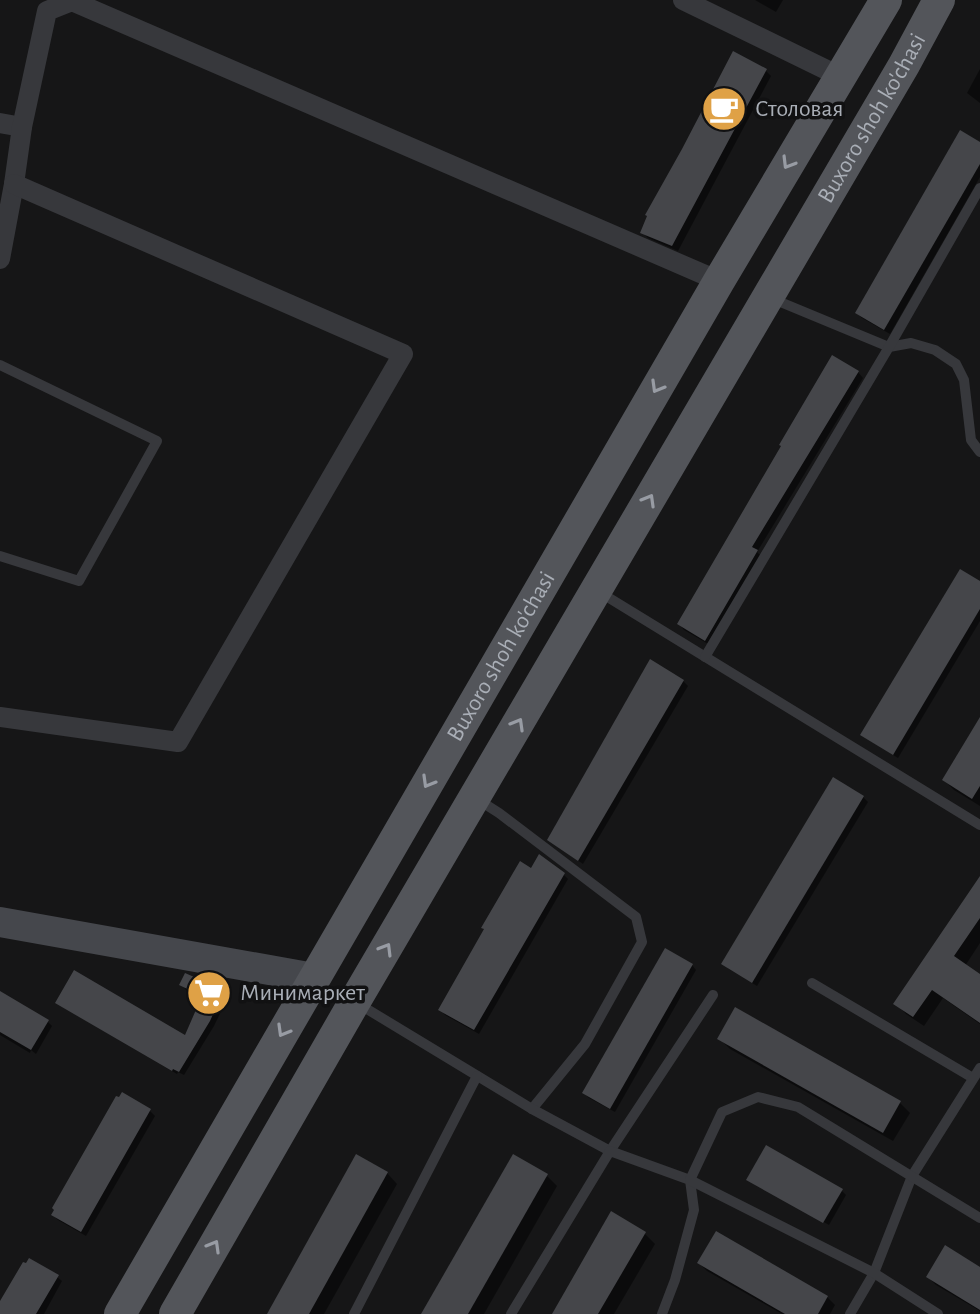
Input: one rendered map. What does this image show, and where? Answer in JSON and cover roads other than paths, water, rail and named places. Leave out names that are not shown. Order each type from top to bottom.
[{"type":"main road","name":"Buxoro shoh ko'chasi","points":[[120,1314],[719,281],[886,0]]},
{"type":"main road","name":"Buxoro shoh ko'chasi","points":[[175,1314],[904,65],[939,0]]},
{"type":"main road","points":[[861,42],[878,38],[890,41],[904,65]]},
{"type":"street","points":[[683,0],[839,76]]},
{"type":"street","points":[[0,259],[22,127],[47,11],[72,1],[719,281]]},
{"type":"street","points":[[0,123],[22,127]]},
{"type":"street","points":[[0,717],[178,742],[403,354],[14,184]]},
{"type":"street","points":[[0,922],[314,978]]},
{"type":"lane","points":[[705,657],[980,188]]},
{"type":"lane","points":[[768,297],[889,347],[911,343],[935,350],[956,364],[964,380],[971,440],[980,452]]},
{"type":"lane","points":[[0,365],[157,441],[79,581],[0,556]]},
{"type":"lane","points":[[596,590],[980,825]]},
{"type":"lane","points":[[475,798],[636,917],[642,942],[585,1044],[532,1109]]},
{"type":"lane","points":[[812,983],[973,1078]]},
{"type":"lane","points":[[511,1314],[610,1151],[713,995]]},
{"type":"lane","points":[[355,1001],[532,1109],[610,1151],[690,1180],[874,1273],[938,1314]]},
{"type":"lane","points":[[850,1314],[874,1273],[912,1176],[980,1068]]},
{"type":"lane","points":[[354,1314],[477,1076]]},
{"type":"lane","points":[[662,1314],[675,1280],[694,1210],[690,1180],[722,1112],[758,1097],[798,1107],[980,1218]]},
{"type":"place","name":"Столовая","points":[[724,109]]},
{"type":"place","name":"Минимаркет","points":[[209,993]]}]
